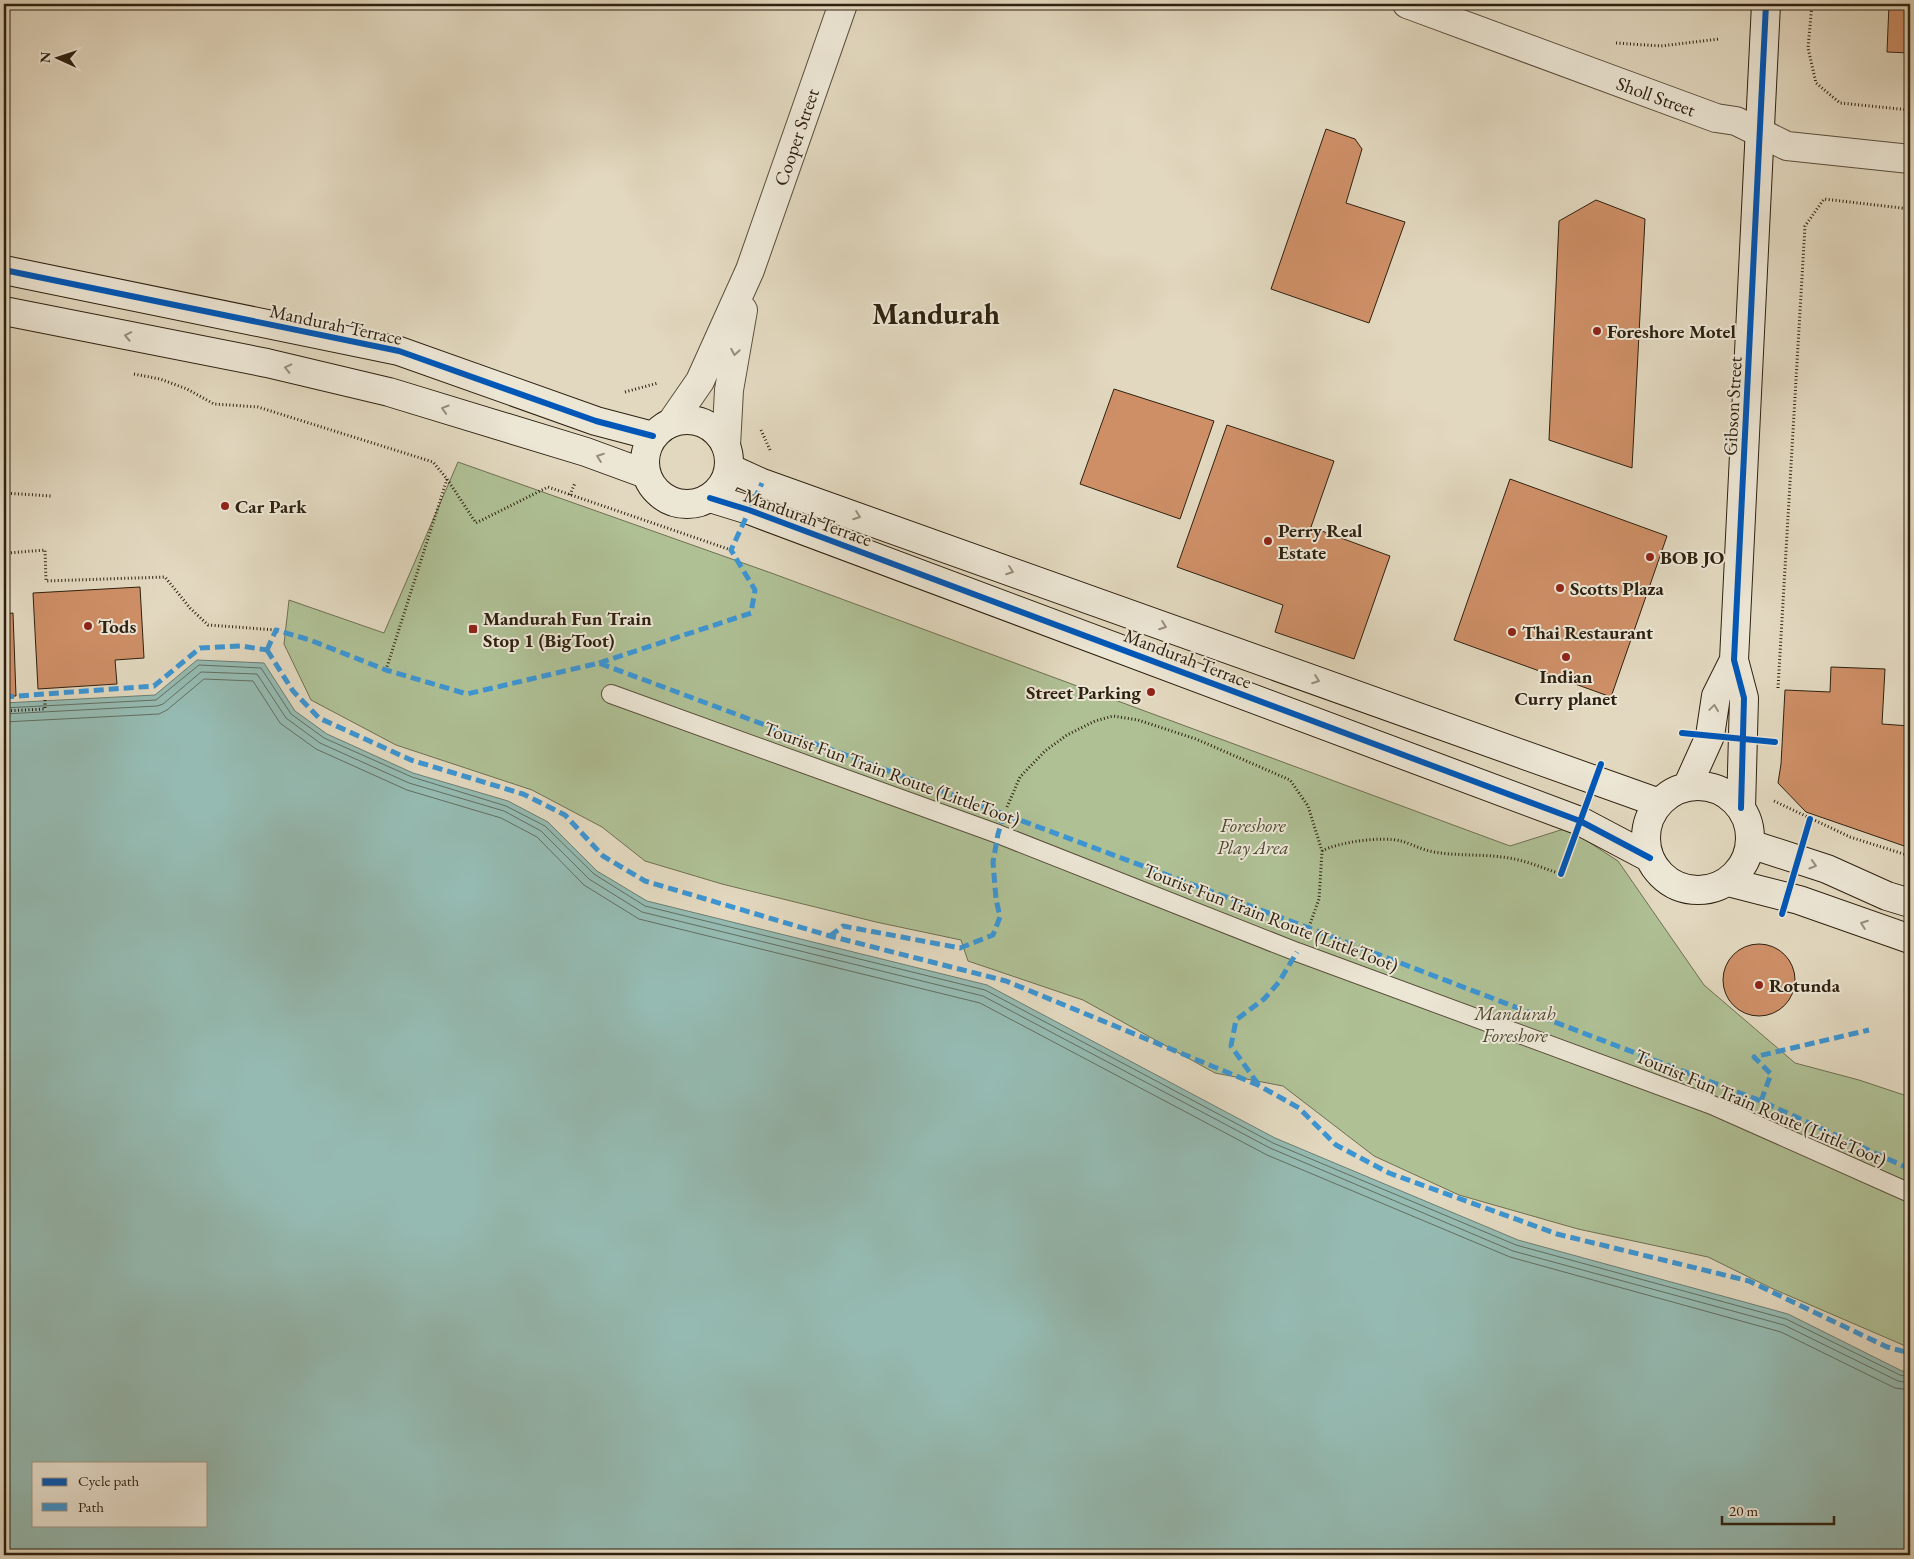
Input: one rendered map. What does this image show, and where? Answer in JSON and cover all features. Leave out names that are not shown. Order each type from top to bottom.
[{"type":"street","name":"Cooper Street","points":[[662,429],[700,381],[750,270],[843,4]]},
{"type":"street","name":"Sholl Street","points":[[1407,4],[1716,118],[1736,121],[1787,146],[1910,160]]},
{"type":"street","name":"Gibson Street","points":[[1741,808],[1744,698],[1734,660],[1766,4]]},
{"type":"street","name":"Mandurah Terrace","points":[[4,270],[399,351],[596,421],[662,429]]},
{"type":"street","name":"Cooper Street","points":[[728,457],[729,390],[750,270]]},
{"type":"street","points":[[4,311],[267,363],[389,392],[586,452],[646,474]]},
{"type":"street","points":[[684,420],[697,421],[709,426],[719,435],[728,457],[726,480],[710,498],[698,504],[672,503],[660,496],[652,486],[646,474],[645,460],[647,447],[662,429],[684,420]]},
{"type":"street","name":"Mandurah Terrace","points":[[728,457],[762,482],[799,496],[1659,803]]},
{"type":"street","name":"Mandurah Terrace","points":[[710,498],[777,520],[1580,821],[1650,858]]},
{"type":"street","name":"Gibson Street","points":[[1686,787],[1710,736],[1716,696],[1734,660]]},
{"type":"street","points":[[1702,786],[1717,789],[1730,797],[1741,808],[1747,819],[1750,832],[1750,844],[1746,859],[1739,872],[1728,882],[1714,889],[1698,891],[1683,889],[1669,882],[1657,872],[1646,844],[1647,829],[1651,815],[1659,803],[1672,793],[1686,787],[1702,786]]},
{"type":"street","points":[[1750,844],[1827,869],[1887,896],[1910,904]]},
{"type":"street","points":[[1728,882],[1799,900],[1910,939]]},
{"type":"lane","name":"Tourist Fun Train Route (LittleToot)","points":[[611,694],[998,834],[1296,952],[1712,1105],[1910,1192]]},
{"type":"path","points":[[1812,4],[1808,48],[1816,83],[1840,103],[1910,110]]},
{"type":"path","points":[[1614,43],[1661,46],[1719,39]]},
{"type":"path","points":[[1778,692],[1805,226],[1824,199],[1910,208]]},
{"type":"path","points":[[132,373],[160,379],[187,389],[214,404],[258,408],[433,462],[447,479],[476,523],[548,487],[731,550]]},
{"type":"path","points":[[622,394],[665,381]]},
{"type":"path","points":[[386,670],[447,479]]},
{"type":"path","points":[[51,496],[4,493],[8,553],[46,550],[46,581],[165,577],[190,608],[208,625],[276,630]]},
{"type":"path","points":[[4,711],[45,709],[45,700]]},
{"type":"path","points":[[1004,814],[1020,777],[1045,751],[1067,735],[1095,721],[1113,716],[1138,720],[1196,739],[1290,780],[1308,806],[1322,851],[1319,899],[1309,928],[1296,952]]},
{"type":"path","points":[[1774,794],[1774,802],[1810,819],[1850,837],[1910,856]]},
{"type":"path","points":[[1798,860],[1810,819]]},
{"type":"path","points":[[1322,851],[1330,846],[1348,843],[1399,840],[1433,852],[1505,857],[1561,874],[1580,821]]},
{"type":"green space","name":"Mandurah Foreshore","points":[[458,462],[774,574],[1510,846],[1567,828],[1618,861],[1704,985],[1795,1063],[1859,1080],[1910,1097],[1910,1348],[1771,1288],[1708,1257],[1578,1229],[1459,1195],[1374,1156],[1283,1086],[1215,1073],[1083,1000],[968,961],[961,940],[876,922],[722,884],[645,861],[602,827],[532,790],[396,745],[311,700],[284,644],[289,600],[384,633]]},
{"type":"water","points":[[197,660],[264,663],[295,711],[327,734],[413,773],[508,801],[548,822],[597,871],[647,901],[987,985],[1275,1138],[1518,1240],[1788,1314],[1902,1371],[1910,1372],[1910,1555],[4,1555],[4,703],[155,695]]},
{"type":"building","points":[[1889,4],[1910,4],[1910,53],[1887,52]]},
{"type":"building","points":[[1326,129],[1355,139],[1362,149],[1346,203],[1405,222],[1369,323],[1271,289]]},
{"type":"building","name":"Foreshore Motel","points":[[1596,200],[1645,219],[1632,468],[1549,440],[1559,221]]},
{"type":"building","points":[[1114,389],[1214,421],[1180,519],[1080,484]]},
{"type":"building","name":"Perry Real Estate","points":[[1227,425],[1334,461],[1311,527],[1390,556],[1354,659],[1275,632],[1283,605],[1177,567]]},
{"type":"building","name":"Scotts Plaza","points":[[1510,479],[1667,536],[1611,697],[1454,640]]},
{"type":"building","name":"Tods","points":[[140,587],[144,658],[115,660],[117,684],[38,689],[33,593]]},
{"type":"building","points":[[13,613],[16,696],[4,696],[4,614]]},
{"type":"building","points":[[1831,667],[1885,669],[1882,724],[1910,726],[1910,848],[1806,812],[1778,783],[1781,764],[1785,690],[1830,692]]},
{"type":"building","name":"Rotunda","points":[[1759,944],[1779,950],[1789,960],[1795,980],[1789,1000],[1779,1010],[1759,1016],[1739,1010],[1729,1000],[1723,980],[1729,960],[1739,950]]},
{"type":"marked path","points":[[599,663],[751,613],[755,590],[731,550],[762,483]]},
{"type":"marked path","points":[[267,650],[276,630],[310,640],[386,670],[467,694],[599,663],[1309,928],[1761,1101],[1910,1169]]},
{"type":"marked path","points":[[4,697],[154,686],[200,648],[241,646],[267,650]]},
{"type":"marked path","points":[[267,650],[293,691],[319,718],[411,760],[523,794],[565,815],[603,856],[645,881],[830,936],[1006,981],[1258,1085],[1299,1108],[1336,1145],[1389,1173],[1557,1234],[1749,1281],[1887,1347],[1910,1353]]},
{"type":"marked path","points":[[830,936],[843,926],[960,948],[993,935],[1000,917],[996,899],[993,862],[1004,814]]},
{"type":"marked path","points":[[1258,1084],[1231,1046],[1236,1020],[1264,999],[1279,982],[1297,952]]},
{"type":"marked path","points":[[1761,1101],[1771,1074],[1754,1057],[1869,1030]]},
{"type":"cycle path","points":[[1741,808],[1744,698],[1734,660],[1766,4]]},
{"type":"cycle path","points":[[4,270],[399,351],[596,421],[653,436]]},
{"type":"cycle path","points":[[710,498],[749,510],[1580,821],[1650,858]]},
{"type":"cycle path","points":[[1682,733],[1775,742]]},
{"type":"cycle path","points":[[1561,874],[1601,764]]},
{"type":"cycle path","points":[[1782,914],[1810,819]]},
{"type":"place","name":"Foreshore Motel","points":[[1597,331]]},
{"type":"place","name":"Car Park","points":[[225,506]]},
{"type":"place","name":"Perry Real Estate","points":[[1268,541]]},
{"type":"place","name":"BOB JO","points":[[1650,557]]},
{"type":"place","name":"Scotts Plaza","points":[[1560,588]]},
{"type":"place","name":"Tods","points":[[88,626]]},
{"type":"place","name":"Mandurah Fun Train Stop 1 (BigToot)","points":[[473,629]]},
{"type":"place","name":"Thai Restaurant","points":[[1512,632]]},
{"type":"place","name":"Indian Curry planet","points":[[1566,657]]},
{"type":"place","name":"Street Parking","points":[[1151,692]]},
{"type":"place","name":"Rotunda","points":[[1759,985]]},
{"type":"district","name":"Mandurah","points":[[936,314]]},
{"type":"park label","name":"Foreshore Play Area","points":[[1253,836]]}]
